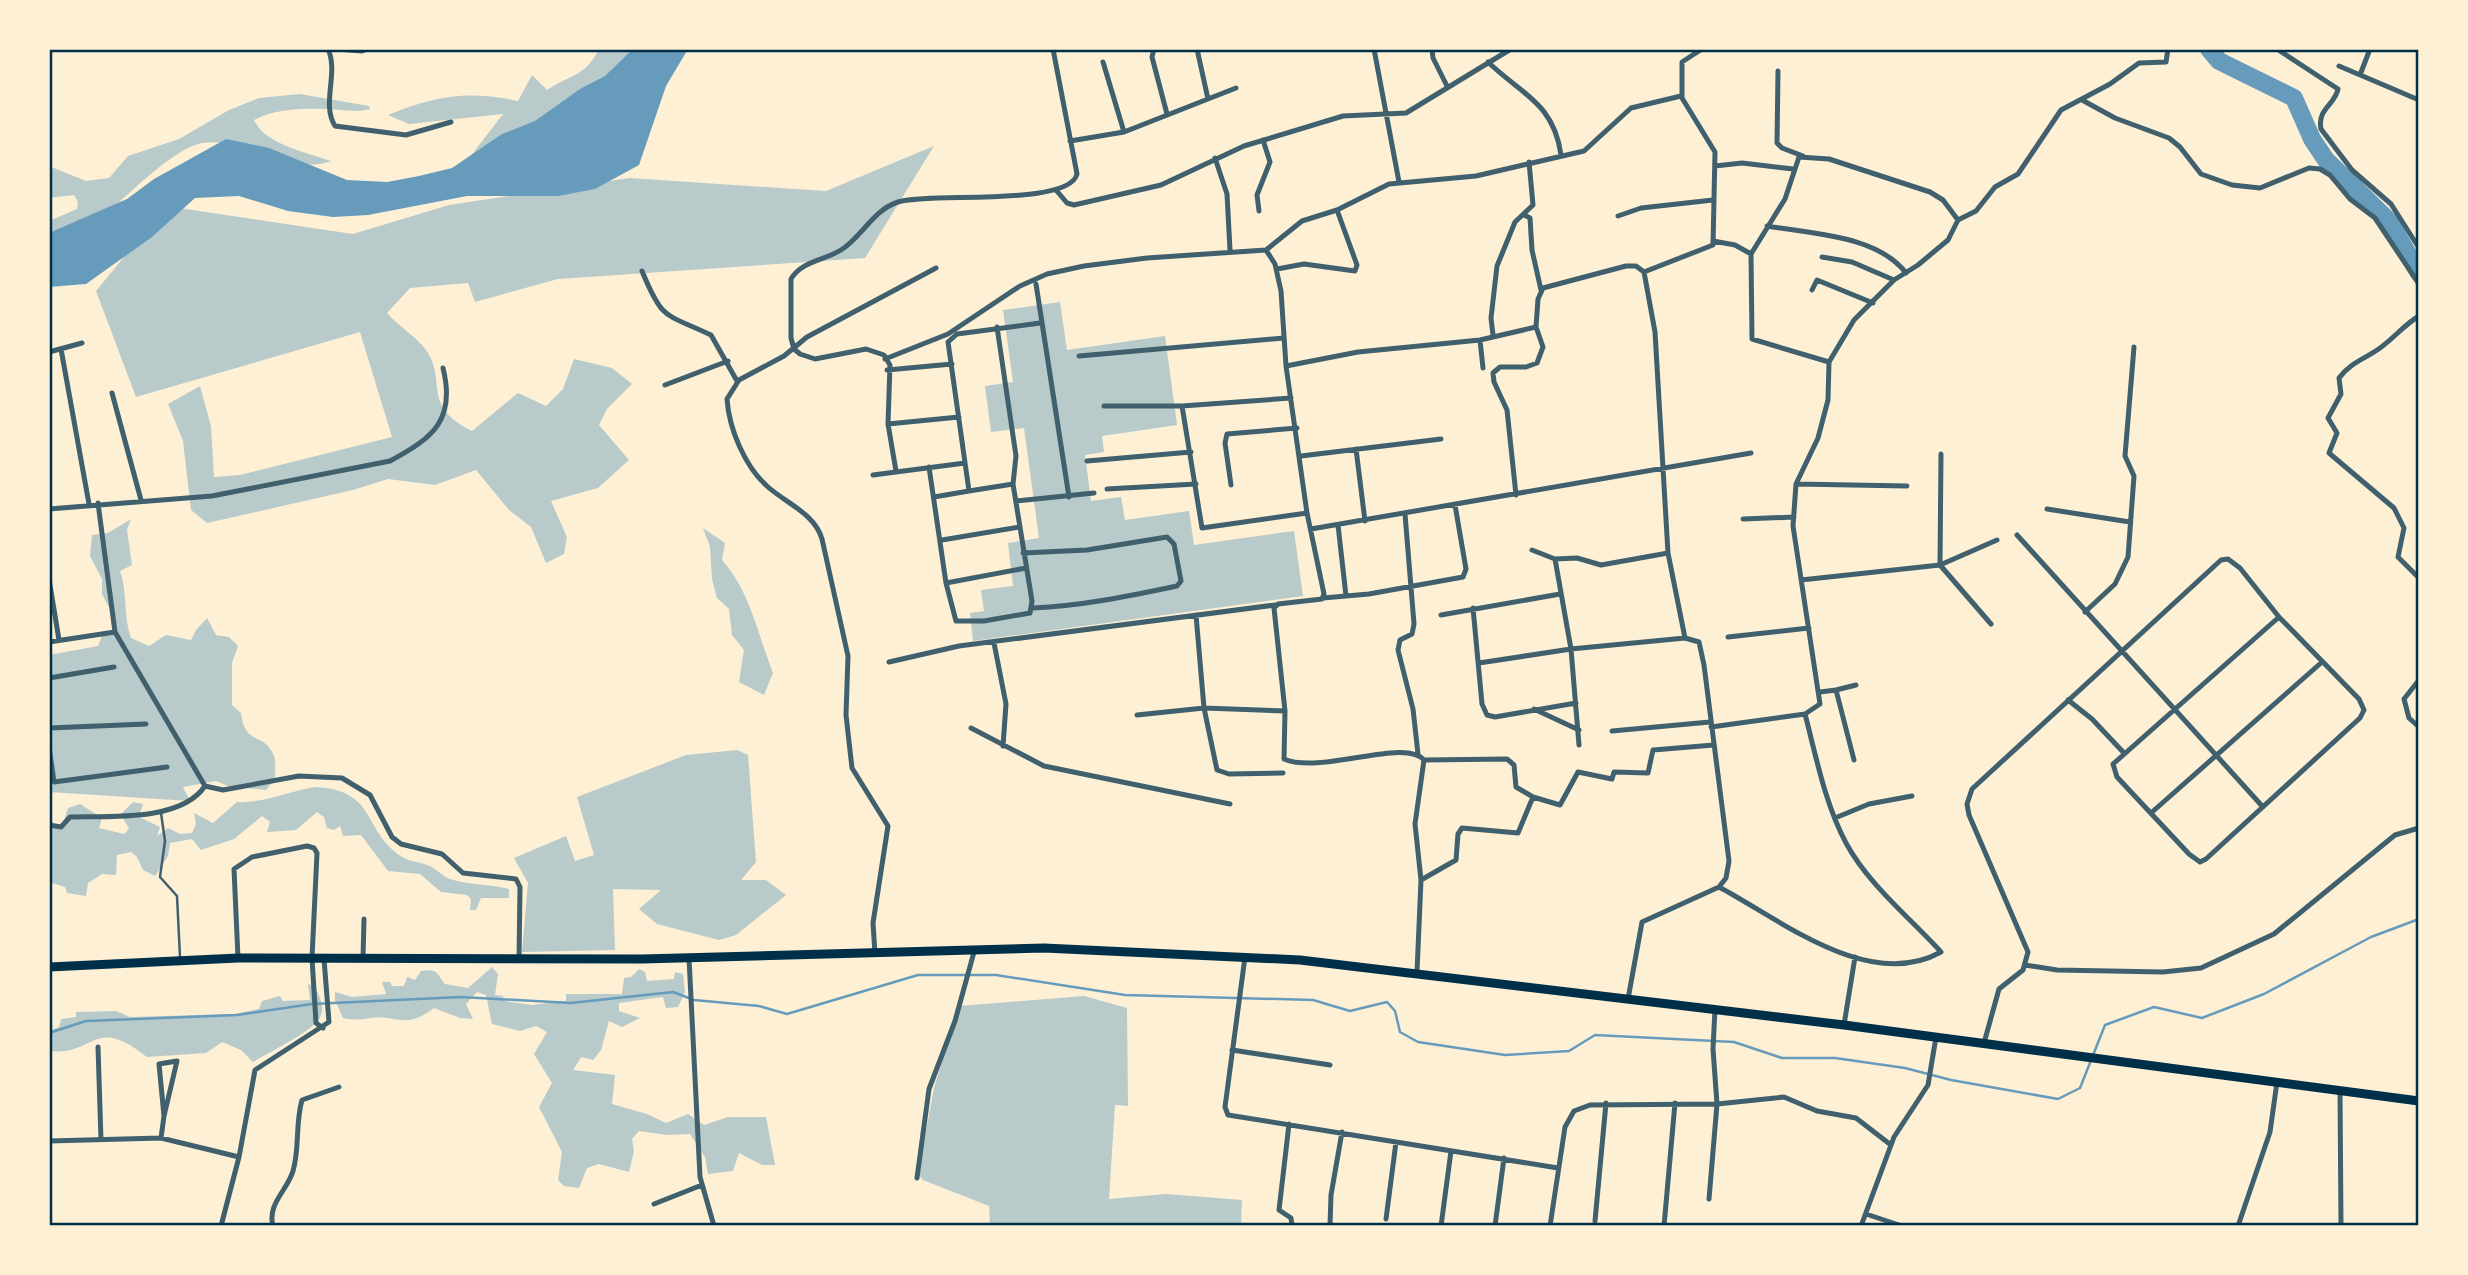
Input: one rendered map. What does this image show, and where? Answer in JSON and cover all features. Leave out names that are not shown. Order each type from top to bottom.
[{"type":"highway","points":[[49,967],[238,958],[689,958],[1044,948],[1245,957],[1417,972],[2419,1101]]},
{"type":"street","points":[[328,49],[332,59],[330,116],[335,126],[407,135],[450,122]]},
{"type":"street","points":[[336,49],[367,49]]},
{"type":"street","points":[[794,349],[790,290],[792,276],[813,261],[844,248],[888,207],[915,199],[1028,195],[1071,184],[1077,177],[1053,49]]},
{"type":"street","points":[[1154,49],[1153,57],[1167,114]]},
{"type":"street","points":[[1197,49],[1208,99]]},
{"type":"street","points":[[1374,49],[1399,182]]},
{"type":"street","points":[[1432,49],[1433,58],[1447,86]]},
{"type":"street","points":[[1056,190],[1067,203],[1074,205],[1161,185],[1215,158],[1263,140],[1343,116],[1411,111],[1447,86],[1511,49]]},
{"type":"street","points":[[1644,272],[1658,270],[1689,253],[1709,249],[1713,242],[1713,146],[1681,96],[1682,62],[1702,49]]},
{"type":"street","points":[[1612,731],[1805,714],[1820,706],[1820,692],[1795,548],[1794,517],[1796,484],[1821,430],[1828,400],[1829,362],[1851,323],[1894,280],[1948,240],[1958,220],[1976,211],[1995,187],[2018,174],[2056,116],[2139,63],[2166,62],[2168,49]]},
{"type":"street","points":[[2277,49],[2338,89],[2338,94],[2322,112],[2321,129],[2352,170],[2391,204],[2419,248]]},
{"type":"street","points":[[2360,75],[2370,49]]},
{"type":"street","points":[[1103,62],[1124,132]]},
{"type":"street","points":[[1488,62],[1508,81],[1535,98],[1555,129],[1561,155]]},
{"type":"street","points":[[2339,66],[2419,100]]},
{"type":"street","points":[[1778,71],[1777,143],[1782,148],[1803,156],[1829,159],[1930,192],[1942,200],[1958,220]]},
{"type":"street","points":[[1070,141],[1124,132],[1236,88]]},
{"type":"street","points":[[886,359],[948,334],[1020,286],[1047,274],[1084,265],[1230,250],[1266,250],[1302,221],[1337,210],[1399,182],[1476,176],[1590,148],[1621,115],[1637,105],[1681,96]]},
{"type":"street","points":[[2082,100],[2115,118],[2169,138],[2201,174],[2232,185],[2260,188],[2309,168],[2320,169],[2330,175],[2350,199],[2375,218],[2419,284]]},
{"type":"street","points":[[1259,211],[1257,195],[1270,162],[1263,140]]},
{"type":"street","points":[[1803,156],[1798,158],[1793,169],[1785,199],[1751,254],[1754,341],[1829,362]]},
{"type":"street","points":[[1215,158],[1228,203],[1230,250]]},
{"type":"street","points":[[1493,335],[1495,274],[1512,228],[1532,207],[1534,200],[1529,162]]},
{"type":"street","points":[[1715,166],[1742,163],[1793,169]]},
{"type":"street","points":[[1618,216],[1641,208],[1713,200]]},
{"type":"street","points":[[1277,269],[1304,264],[1355,271],[1357,265],[1337,210]]},
{"type":"street","points":[[1516,495],[1507,410],[1494,382],[1493,373],[1500,367],[1526,367],[1537,363],[1543,347],[1536,327],[1541,290],[1532,250],[1530,218],[1522,215]]},
{"type":"street","points":[[1767,226],[1877,249],[1896,260],[1906,273]]},
{"type":"street","points":[[1713,242],[1735,245],[1751,254]]},
{"type":"street","points":[[1266,250],[1277,269],[1286,366],[1297,428],[1307,513],[1323,598]]},
{"type":"street","points":[[1822,257],[1852,262],[1894,280]]},
{"type":"street","points":[[1541,290],[1591,273],[1626,266],[1636,266],[1644,272],[1655,332],[1668,553],[1685,638]]},
{"type":"street","points":[[875,954],[873,923],[888,826],[852,768],[847,721],[848,656],[822,539],[816,524],[764,484],[749,463],[734,433],[727,405],[729,393],[737,381],[794,349],[807,337],[936,268]]},
{"type":"street","points":[[642,271],[662,313],[672,321],[711,335],[737,381]]},
{"type":"street","points":[[1812,290],[1817,279],[1872,303]]},
{"type":"street","points":[[1037,284],[1040,323],[1069,497]]},
{"type":"street","points":[[2419,316],[2377,350],[2355,360],[2341,376],[2341,394],[2328,418],[2337,433],[2329,453],[2394,509],[2404,528],[2399,557],[2419,578]]},
{"type":"street","points":[[969,491],[947,345],[950,337],[997,327],[1040,323]]},
{"type":"street","points":[[997,327],[1016,456],[1013,484],[1033,608]]},
{"type":"street","points":[[1286,366],[1369,351],[1480,340],[1536,327]]},
{"type":"street","points":[[1079,356],[1284,338]]},
{"type":"street","points":[[1480,340],[1483,368]]},
{"type":"street","points":[[49,352],[82,343]]},
{"type":"street","points":[[2085,612],[2110,590],[2124,570],[2134,476],[2125,456],[2134,347]]},
{"type":"street","points":[[61,349],[89,504]]},
{"type":"street","points":[[794,349],[815,359],[866,349],[884,355],[890,365],[887,370],[888,424],[896,471]]},
{"type":"street","points":[[665,384],[728,361]]},
{"type":"street","points":[[887,370],[951,364]]},
{"type":"street","points":[[49,509],[212,496],[390,461],[413,449],[438,428],[449,403],[443,369]]},
{"type":"street","points":[[112,393],[141,500]]},
{"type":"street","points":[[1104,406],[1182,406],[1292,398]]},
{"type":"street","points":[[1182,406],[1202,528],[1307,513]]},
{"type":"street","points":[[888,424],[959,417]]},
{"type":"street","points":[[1231,485],[1225,443],[1227,434],[1297,428]]},
{"type":"street","points":[[1301,456],[1441,439]]},
{"type":"street","points":[[1356,449],[1365,521]]},
{"type":"street","points":[[1087,461],[1191,453]]},
{"type":"street","points":[[1311,529],[1751,453]]},
{"type":"street","points":[[1941,454],[1940,565],[1990,624]]},
{"type":"street","points":[[873,475],[965,463]]},
{"type":"street","points":[[929,467],[942,540],[946,583],[958,623],[1023,615],[1033,608],[1075,606],[1119,598],[1177,586],[1181,580],[1174,544],[1167,537],[1087,550],[1023,553]]},
{"type":"street","points":[[934,497],[1013,484]]},
{"type":"street","points":[[1107,489],[1196,484]]},
{"type":"street","points":[[1796,484],[1907,486]]},
{"type":"street","points":[[1016,501],[1094,493]]},
{"type":"street","points":[[99,503],[115,632],[205,786],[223,790],[315,775],[353,783],[370,795],[392,837],[401,844],[442,854],[463,873],[516,879],[520,887],[519,959]]},
{"type":"street","points":[[889,662],[959,646],[1460,579],[1465,575],[1455,505]]},
{"type":"street","points":[[2047,509],[2130,522]]},
{"type":"street","points":[[1405,514],[1413,631],[1400,640],[1398,650],[1413,709],[1418,754],[1424,760],[1507,759],[1514,765],[1516,787],[1533,797],[1560,805],[1578,772],[1612,779],[1614,772],[1649,772],[1653,750],[1714,745]]},
{"type":"street","points":[[1743,519],[1794,517]]},
{"type":"street","points":[[1338,525],[1346,596]]},
{"type":"street","points":[[942,540],[1019,527]]},
{"type":"street","points":[[2017,535],[2263,807]]},
{"type":"street","points":[[1801,580],[1940,565],[1997,540]]},
{"type":"street","points":[[1532,550],[1555,559],[1577,558],[1601,565],[1668,553]]},
{"type":"street","points":[[1984,1043],[2000,989],[2021,973],[2028,953],[1975,828],[1967,799],[1975,786],[2224,558],[2240,568],[2279,617],[2359,699],[2364,713],[2200,862],[2114,774],[2113,764],[2279,617]]},
{"type":"street","points":[[1555,559],[1571,649],[1579,745]]},
{"type":"street","points":[[946,583],[1026,568]]},
{"type":"street","points":[[49,579],[60,640]]},
{"type":"street","points":[[1441,615],[1560,594]]},
{"type":"street","points":[[1275,605],[1274,625],[1284,711],[1286,761],[1330,764],[1388,752],[1418,754]]},
{"type":"street","points":[[1474,608],[1482,708],[1487,715],[1495,717],[1576,703]]},
{"type":"street","points":[[1196,615],[1204,708],[1219,772],[1283,774]]},
{"type":"street","points":[[1728,637],[1809,628]]},
{"type":"street","points":[[49,642],[115,632]]},
{"type":"street","points":[[1479,663],[1571,649],[1685,638],[1699,642],[1729,852],[1726,878],[1719,887],[1642,922],[1628,999]]},
{"type":"street","points":[[994,643],[1006,704],[1003,746]]},
{"type":"street","points":[[2151,813],[2322,662]]},
{"type":"street","points":[[49,678],[114,667]]},
{"type":"street","points":[[2419,680],[2404,699],[2409,718],[2419,727]]},
{"type":"street","points":[[1820,692],[1856,685]]},
{"type":"street","points":[[1836,690],[1854,760]]},
{"type":"street","points":[[2067,701],[2092,719],[2124,752]]},
{"type":"street","points":[[1138,715],[1204,708],[1284,711]]},
{"type":"street","points":[[1534,709],[1579,730]]},
{"type":"street","points":[[1719,887],[1803,936],[1855,957],[1899,965],[1921,962],[1941,953],[1857,859],[1835,818],[1805,714]]},
{"type":"street","points":[[49,728],[146,724]]},
{"type":"street","points":[[971,727],[1036,764],[1230,804]]},
{"type":"street","points":[[49,747],[52,782],[167,767]]},
{"type":"street","points":[[1417,972],[1421,880],[1415,824],[1424,760]]},
{"type":"street","points":[[49,825],[61,827],[69,817],[121,818],[161,810],[193,801],[205,786]]},
{"type":"street","points":[[1835,818],[1869,804],[1912,796]]},
{"type":"street","points":[[1421,880],[1456,860],[1458,834],[1462,828],[1518,833],[1533,797]]},
{"type":"street","points":[[2025,965],[2057,970],[2163,972],[2201,968],[2274,934],[2395,835],[2419,828]]},
{"type":"street","points":[[238,958],[234,869],[252,858],[307,845],[317,853],[312,958],[316,1023],[323,1028]]},
{"type":"street","points":[[363,958],[364,919]]},
{"type":"street","points":[[917,1178],[929,1089],[955,1021],[974,952]]},
{"type":"street","points":[[1245,957],[1235,1018],[1226,1113],[1558,1168]]},
{"type":"street","points":[[1844,1025],[1855,957]]},
{"type":"street","points":[[221,1226],[239,1157],[255,1070],[329,1022],[324,958]]},
{"type":"street","points":[[689,958],[696,1133],[702,1185],[714,1226]]},
{"type":"street","points":[[1709,1199],[1717,1104],[1713,1049],[1716,1009]]},
{"type":"street","points":[[1861,1226],[1891,1145],[1921,1099],[1929,1079],[1936,1037]]},
{"type":"street","points":[[98,1047],[102,1140]]},
{"type":"street","points":[[1232,1050],[1330,1065]]},
{"type":"street","points":[[161,1138],[164,1116],[179,1064],[177,1061],[159,1064],[164,1116]]},
{"type":"street","points":[[2238,1226],[2270,1132],[2277,1082]]},
{"type":"street","points":[[273,1226],[271,1213],[293,1174],[298,1144],[297,1117],[302,1100],[340,1087]]},
{"type":"street","points":[[2340,1090],[2341,1226]]},
{"type":"street","points":[[1550,1226],[1565,1127],[1570,1115],[1580,1107],[1606,1103],[1717,1104],[1784,1097],[1817,1111],[1856,1118],[1891,1145]]},
{"type":"street","points":[[1664,1226],[1675,1102]]},
{"type":"street","points":[[1595,1221],[1606,1103]]},
{"type":"street","points":[[1289,1124],[1279,1210],[1292,1218],[1292,1226]]},
{"type":"street","points":[[1330,1225],[1331,1195],[1342,1132]]},
{"type":"street","points":[[49,1141],[161,1138],[239,1157]]},
{"type":"street","points":[[1387,1219],[1396,1142]]},
{"type":"street","points":[[1441,1226],[1451,1151]]},
{"type":"street","points":[[1495,1226],[1504,1158]]},
{"type":"street","points":[[654,1204],[702,1185]]},
{"type":"street","points":[[1866,1214],[1902,1226]]},
{"type":"lane","points":[[161,810],[165,841],[160,877],[177,896],[180,960]]},
{"type":"shaded area","points":[[599,49],[638,49],[607,85],[463,166],[503,114],[409,124],[388,115],[421,103],[452,97],[483,96],[518,101],[532,75],[547,90],[583,70]]},
{"type":"shaded area","points":[[300,94],[369,106],[370,109],[359,111],[288,110],[254,120],[259,128],[277,141],[331,161],[302,164],[236,145],[202,143],[169,160],[110,210],[49,238],[49,221],[77,209],[78,202],[74,195],[49,198],[49,166],[86,181],[109,178],[128,156],[179,139],[229,110],[259,98]]},
{"type":"shaded area","points":[[934,146],[865,258],[558,279],[475,302],[468,283],[410,288],[387,313],[426,350],[435,372],[440,402],[446,412],[472,431],[518,393],[546,406],[563,389],[574,359],[612,368],[632,384],[607,409],[599,425],[629,460],[598,488],[551,501],[567,537],[564,554],[546,563],[531,527],[509,510],[476,470],[435,485],[388,479],[353,490],[207,523],[191,510],[183,441],[168,404],[200,386],[211,426],[214,477],[240,475],[392,437],[360,332],[136,397],[96,291],[166,206],[353,234],[449,205],[629,178],[826,191]]},
{"type":"shaded area","points":[[1060,302],[1067,350],[1165,336],[1177,425],[1102,436],[1104,452],[1085,455],[1091,501],[1121,497],[1125,520],[1189,511],[1194,545],[1294,531],[1303,596],[973,641],[970,613],[984,611],[981,590],[1013,586],[1008,543],[1039,538],[1024,428],[991,432],[985,386],[1013,382],[1003,310]]},
{"type":"shaded area","points":[[131,519],[127,530],[132,565],[120,571],[131,638],[149,646],[166,635],[191,640],[207,618],[216,635],[229,637],[238,646],[232,663],[232,705],[241,713],[246,731],[270,748],[274,756],[275,779],[266,790],[228,786],[216,781],[183,787],[190,801],[49,792],[49,655],[98,646],[102,636],[114,633],[111,611],[102,594],[102,579],[90,556],[92,535],[108,533]]},
{"type":"shaded area","points":[[703,528],[725,543],[722,560],[740,585],[752,614],[773,673],[764,695],[739,682],[744,650],[732,635],[729,609],[717,598],[712,579],[710,547]]},
{"type":"shaded area","points":[[737,750],[748,755],[756,862],[741,880],[766,880],[786,895],[736,935],[719,940],[657,924],[639,909],[661,890],[613,889],[615,950],[522,952],[528,883],[514,858],[566,836],[575,861],[594,855],[577,797],[686,755]]},
{"type":"shaded area","points":[[315,787],[349,795],[367,813],[389,846],[407,860],[430,866],[450,879],[509,889],[509,898],[481,898],[476,910],[470,910],[471,899],[467,895],[441,892],[420,874],[388,871],[361,835],[343,836],[340,826],[334,830],[327,828],[324,817],[317,812],[296,830],[267,832],[270,822],[262,816],[234,839],[201,850],[192,839],[170,843],[168,856],[155,876],[143,870],[137,857],[131,852],[117,855],[116,875],[102,874],[88,883],[86,896],[67,893],[65,887],[49,882],[49,828],[51,821],[58,827],[64,821],[68,808],[80,804],[102,818],[99,828],[124,834],[129,829],[121,814],[133,802],[143,804],[139,817],[160,827],[157,836],[168,828],[180,834],[192,833],[196,824],[194,813],[213,823],[237,802],[256,801]]},
{"type":"shaded area","points":[[492,967],[498,974],[495,995],[503,996],[504,1001],[532,1005],[566,1001],[566,994],[622,994],[624,978],[631,977],[639,969],[645,972],[647,981],[674,979],[675,972],[683,974],[685,992],[678,1007],[666,1008],[663,997],[619,1003],[619,1011],[640,1018],[622,1027],[609,1021],[601,1050],[593,1060],[581,1057],[573,1070],[615,1075],[612,1104],[647,1114],[666,1123],[688,1114],[704,1125],[728,1117],[766,1117],[775,1165],[762,1165],[739,1153],[733,1171],[708,1174],[705,1157],[690,1134],[667,1135],[639,1131],[632,1139],[634,1151],[629,1172],[599,1164],[587,1168],[579,1188],[564,1186],[558,1180],[562,1152],[539,1107],[552,1083],[534,1054],[547,1032],[536,1026],[520,1031],[492,1024],[486,995],[477,992],[466,1004],[473,1019],[460,1018],[434,1008],[424,1015],[408,1020],[379,1017],[347,1019],[343,1018],[335,1000],[335,992],[352,997],[386,994],[382,982],[390,982],[392,986],[404,986],[407,977],[415,980],[421,971],[427,970],[436,972],[445,984],[468,988]]},
{"type":"shaded area","points":[[308,984],[315,987],[320,999],[322,1011],[319,1019],[298,1036],[253,1062],[241,1050],[222,1042],[206,1053],[147,1057],[116,1039],[105,1038],[77,1048],[49,1051],[49,1031],[59,1027],[61,1019],[76,1017],[76,1012],[116,1011],[130,1017],[234,1014],[259,1009],[262,1001],[280,996],[283,1001],[310,1000]]},
{"type":"shaded area","points":[[1084,996],[1127,1008],[1128,1106],[1115,1105],[1109,1199],[1166,1194],[1242,1200],[1241,1226],[990,1226],[989,1206],[923,1180],[918,1174],[934,1088],[959,1006]]},
{"type":"water","points":[[633,49],[688,49],[666,86],[639,165],[595,189],[558,196],[467,196],[368,215],[333,217],[288,211],[239,196],[195,198],[152,237],[86,284],[49,287],[49,233],[127,199],[154,179],[226,139],[269,148],[347,180],[387,182],[419,176],[452,168],[502,134],[535,121],[580,89],[605,76]]},
{"type":"waterway","points":[[2209,49],[2219,61],[2294,98],[2312,139],[2326,160],[2389,221],[2419,273]]},
{"type":"waterway","points":[[49,1033],[86,1021],[237,1015],[312,1004],[461,997],[571,1003],[673,992],[694,1000],[759,1006],[787,1014],[918,975],[996,975],[1125,995],[1313,1000],[1350,1011],[1387,1002],[1395,1011],[1400,1032],[1418,1042],[1505,1055],[1569,1051],[1595,1035],[1734,1042],[1782,1058],[1835,1058],[1905,1068],[1951,1080],[2058,1099],[2080,1088],[2105,1025],[2154,1007],[2202,1018],[2264,994],[2371,937],[2419,919]]}]
